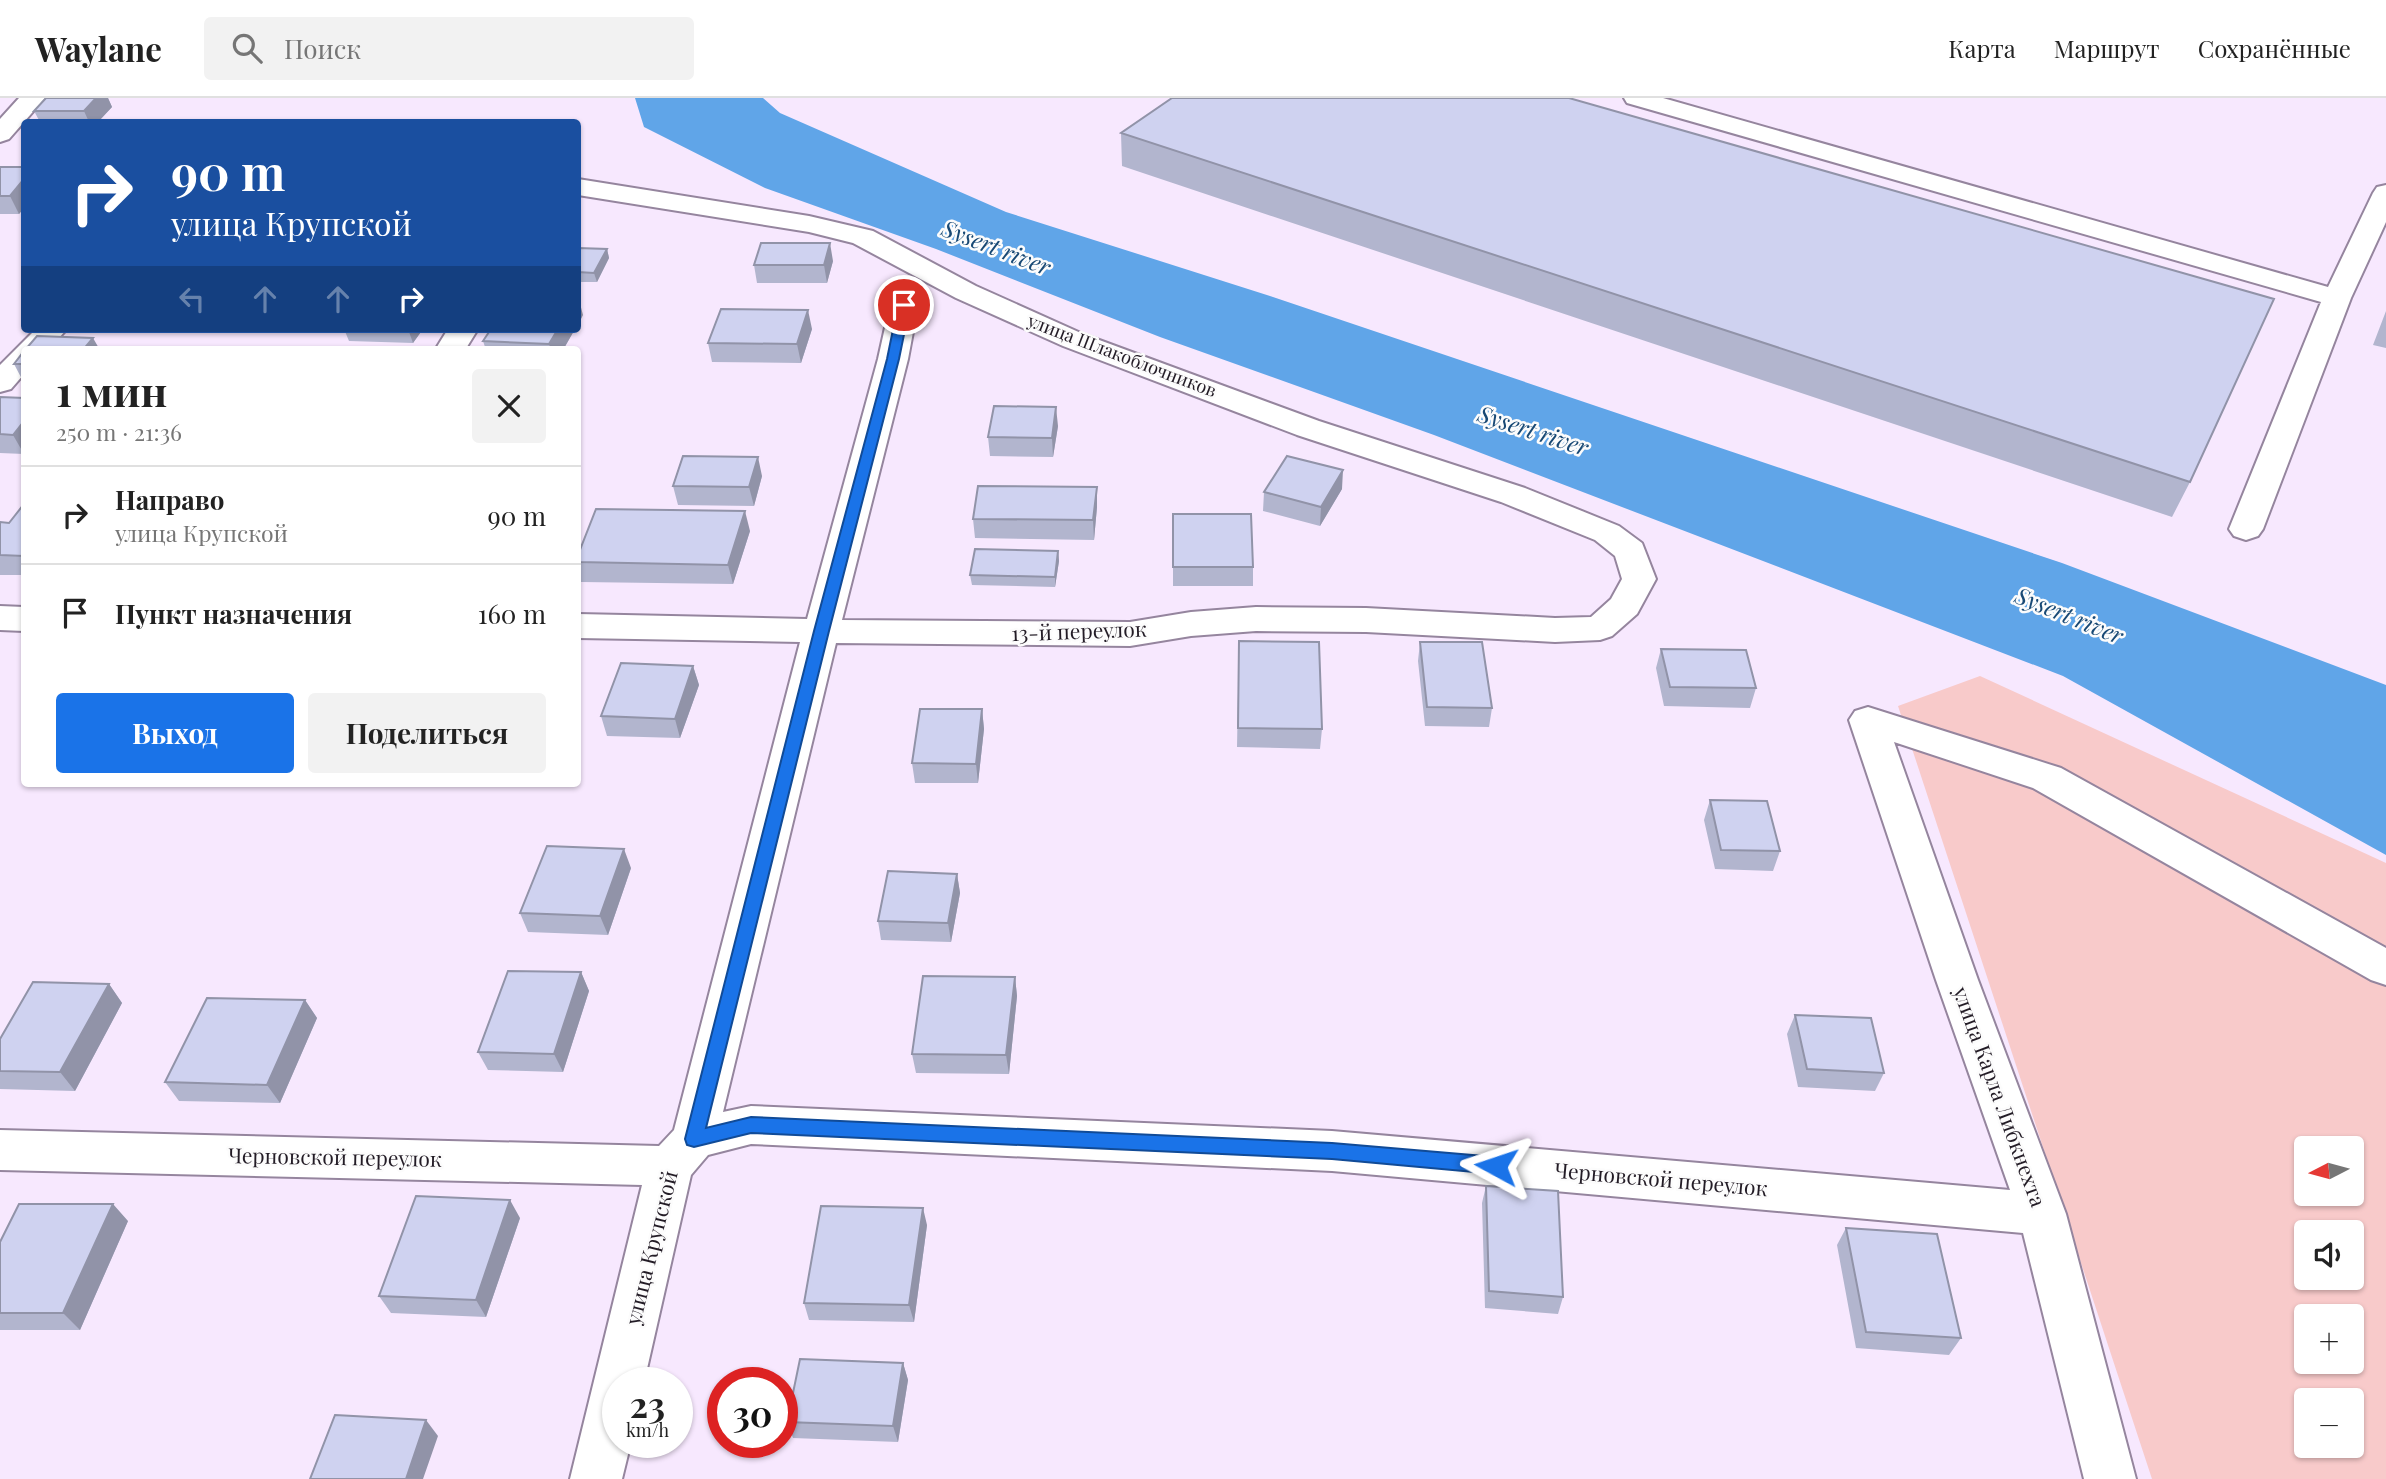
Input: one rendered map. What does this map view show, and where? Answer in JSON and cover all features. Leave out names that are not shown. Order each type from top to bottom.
[{"type":"street","points":[[0,134],[33,98]]},
{"type":"street","points":[[1636,98],[2337,298]]},
{"type":"street","points":[[0,144],[21,144]]},
{"type":"street","name":"улица Шлакоблочников","points":[[581,187],[808,224],[863,237],[966,292],[1073,341],[1308,428],[1513,495],[1607,533],[1630,551],[1639,579]]},
{"type":"street","points":[[2246,528],[2337,298],[2386,193]]},
{"type":"street","name":"улица Крупской","points":[[623,1367],[893,359],[904,305]]},
{"type":"street","points":[[36,346],[48,333]]},
{"type":"street","points":[[0,383],[21,361]]},
{"type":"street","name":"13-й переулок","points":[[581,626],[1017,635],[1130,634],[1191,624],[1256,620],[1366,620],[1555,630],[1600,628],[1625,606],[1639,579]]},
{"type":"street","points":[[0,618],[21,619]]},
{"type":"street","name":"улица Карла Либкнехта","points":[[2110,1479],[2042,1214],[1957,980],[1868,720],[2047,778],[2386,968]]},
{"type":"street","name":"Черновской переулок","points":[[0,1150],[682,1153],[751,1125],[1332,1151],[2042,1214]]},
{"type":"street","name":"улица Крупской","points":[[596,1479],[602,1453]]},
{"type":"shaded area","points":[[1980,676],[2386,863],[2386,1479],[2152,1479],[1898,706]]},
{"type":"water","name":"Sysert river","points":[[635,98],[763,98],[780,113],[1006,212],[1270,296],[2062,563],[2386,685],[2386,855],[2063,676],[1434,435],[1160,337],[936,249],[765,188],[644,127]]},
{"type":"building","points":[[46,98],[96,98],[84,111],[34,111]]},
{"type":"building","points":[[1172,98],[1569,98],[2274,299],[2190,482],[1121,133]]},
{"type":"building","points":[[0,167],[21,167],[21,183],[10,196],[0,196]]},
{"type":"building","points":[[761,243],[830,243],[824,265],[754,265]]},
{"type":"building","points":[[581,248],[607,249],[594,273],[581,272]]},
{"type":"building","points":[[721,309],[808,310],[797,344],[708,343]]},
{"type":"building","points":[[488,333],[556,333],[549,344],[483,341]]},
{"type":"building","points":[[37,336],[93,338],[86,346],[28,346]]},
{"type":"building","points":[[21,355],[21,364],[14,364]]},
{"type":"building","points":[[0,397],[21,398],[21,425],[13,435],[0,434]]},
{"type":"building","points":[[994,406],[1056,407],[1052,438],[988,437]]},
{"type":"building","points":[[683,456],[758,457],[749,487],[673,486]]},
{"type":"building","points":[[1287,456],[1343,470],[1321,507],[1264,492]]},
{"type":"building","points":[[978,486],[1097,487],[1093,520],[973,519]]},
{"type":"building","points":[[21,508],[21,556],[0,555],[0,522],[9,523]]},
{"type":"building","points":[[596,509],[745,511],[728,565],[581,562],[581,547]]},
{"type":"building","points":[[1173,514],[1251,514],[1253,567],[1173,567]]},
{"type":"building","points":[[975,549],[1058,551],[1055,577],[970,575]]},
{"type":"building","points":[[1239,641],[1319,642],[1322,729],[1238,728]]},
{"type":"building","points":[[1420,642],[1482,642],[1492,708],[1427,707]]},
{"type":"building","points":[[1661,649],[1746,650],[1756,688],[1670,687]]},
{"type":"building","points":[[621,663],[693,666],[675,719],[601,716]]},
{"type":"building","points":[[920,709],[982,709],[976,764],[912,763]]},
{"type":"building","points":[[1710,800],[1767,801],[1780,851],[1721,850]]},
{"type":"building","points":[[547,846],[624,849],[600,916],[520,913]]},
{"type":"building","points":[[888,871],[957,874],[948,923],[878,921]]},
{"type":"building","points":[[508,971],[581,972],[554,1054],[478,1052]]},
{"type":"building","points":[[923,976],[1015,977],[1006,1055],[912,1054]]},
{"type":"building","points":[[33,982],[109,984],[60,1072],[0,1071],[0,1039]]},
{"type":"building","points":[[207,998],[305,1000],[267,1085],[165,1082]]},
{"type":"building","points":[[1795,1015],[1871,1018],[1884,1073],[1807,1069]]},
{"type":"building","points":[[1486,1186],[1558,1191],[1563,1297],[1489,1291]]},
{"type":"building","points":[[416,1196],[510,1200],[476,1300],[379,1296]]},
{"type":"building","points":[[19,1204],[113,1204],[63,1313],[0,1313],[0,1242]]},
{"type":"building","points":[[821,1206],[923,1208],[909,1305],[804,1303]]},
{"type":"building","points":[[1846,1228],[1937,1234],[1961,1338],[1866,1332]]},
{"type":"building","points":[[800,1359],[903,1363],[893,1426],[798,1422]]},
{"type":"building","points":[[335,1415],[426,1420],[406,1479],[310,1479]]},
{"type":"route","points":[[904,305],[893,359],[821,631],[694,1139],[751,1125],[1332,1151],[1496,1166]]}]
